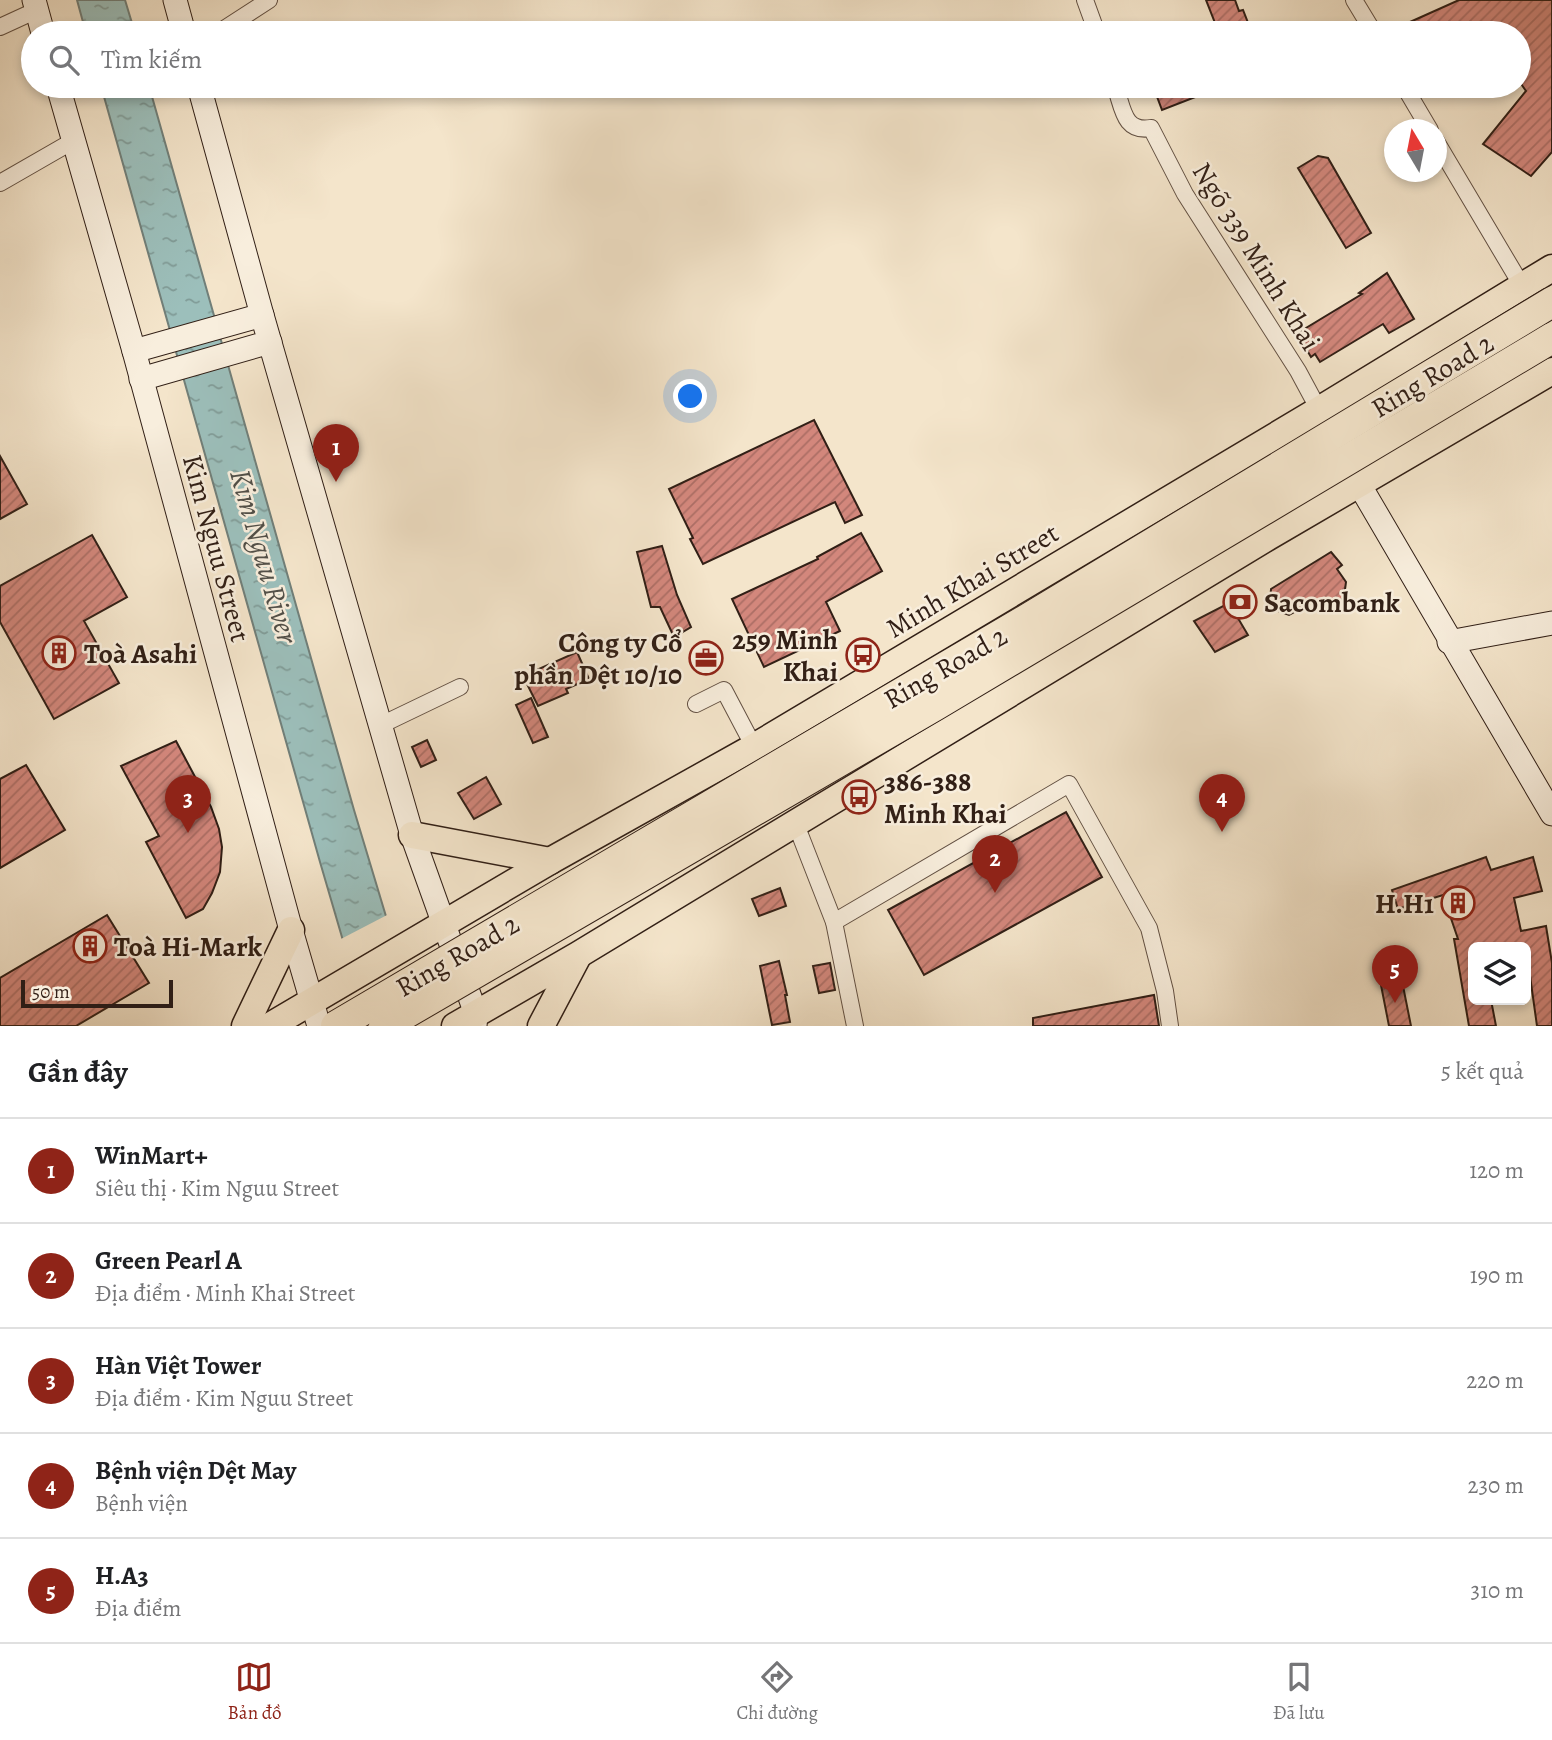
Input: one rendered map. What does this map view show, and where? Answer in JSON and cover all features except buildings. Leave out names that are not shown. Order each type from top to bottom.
[{"type":"highway","name":"Ring Road 2","points":[[336,1026],[1029,618],[1552,302]]},
{"type":"highway","name":"Ring Road 2","points":[[384,1026],[936,705],[1552,338]]},
{"type":"main road","points":[[175,0],[181,21]]},
{"type":"main road","name":"Kim Nguu Street","points":[[61,98],[134,351],[316,1014]]},
{"type":"main road","points":[[202,98],[412,835],[475,1023],[579,955],[796,822],[1552,371]]},
{"type":"main road","name":"Minh Khai Street","points":[[316,1014],[336,988],[443,923],[754,747],[1552,268]]},
{"type":"main road","points":[[134,351],[262,315]]},
{"type":"main road","points":[[141,379],[270,342]]},
{"type":"main road","points":[[1417,351],[1462,423]]},
{"type":"main road","points":[[1319,410],[1449,642],[1552,814]]},
{"type":"main road","points":[[1449,642],[1552,623]]},
{"type":"main road","points":[[412,835],[550,861]]},
{"type":"main road","points":[[245,1026],[291,930]]},
{"type":"main road","points":[[541,1026],[579,955]]},
{"type":"main road","points":[[271,1026],[316,1014]]},
{"type":"street","points":[[237,21],[269,0]]},
{"type":"street","points":[[1085,0],[1093,21]]},
{"type":"street","points":[[1354,0],[1367,21]]},
{"type":"street","points":[[0,27],[35,5]]},
{"type":"street","name":"Ngõ 339 Minh Khai","points":[[1119,98],[1133,128],[1151,128],[1185,194],[1319,410]]},
{"type":"street","points":[[1411,98],[1424,119]]},
{"type":"street","points":[[0,183],[73,141]]},
{"type":"street","points":[[1447,158],[1522,286]]},
{"type":"street","points":[[381,725],[460,687]]},
{"type":"street","points":[[696,704],[724,690],[754,747]]},
{"type":"street","points":[[834,922],[1069,784],[1149,928],[1166,991],[1170,1026]]},
{"type":"street","points":[[796,822],[834,922],[855,1026]]},
{"type":"water","points":[[77,0],[125,0],[131,21],[83,21]]},
{"type":"water","name":"Kim Nguu River","points":[[104,98],[152,98],[354,810],[419,1026],[368,1026]]},
{"type":"pier","points":[[389,914],[423,1026],[365,1026],[339,940]]},
{"type":"place","name":"WinMart+","points":[[336,482]]},
{"type":"place","name":"Sacombank","points":[[1240,602]]},
{"type":"place","name":"Toà Asahi","points":[[59,653]]},
{"type":"place","name":"259 Minh Khai","points":[[863,655]]},
{"type":"place","name":"Công ty Cổ phần Dệt 10/10","points":[[706,658]]},
{"type":"place","name":"386-388 Minh Khai","points":[[859,797]]},
{"type":"place","name":"Bệnh viện Dệt May","points":[[1222,832]]},
{"type":"place","name":"Hàn Việt Tower","points":[[188,833]]},
{"type":"place","name":"Green Pearl A","points":[[995,893]]},
{"type":"place","name":"H.H1","points":[[1458,903]]},
{"type":"place","name":"Toà Hi-Mark","points":[[90,946]]},
{"type":"place","name":"H.A3","points":[[1395,1003]]}]
